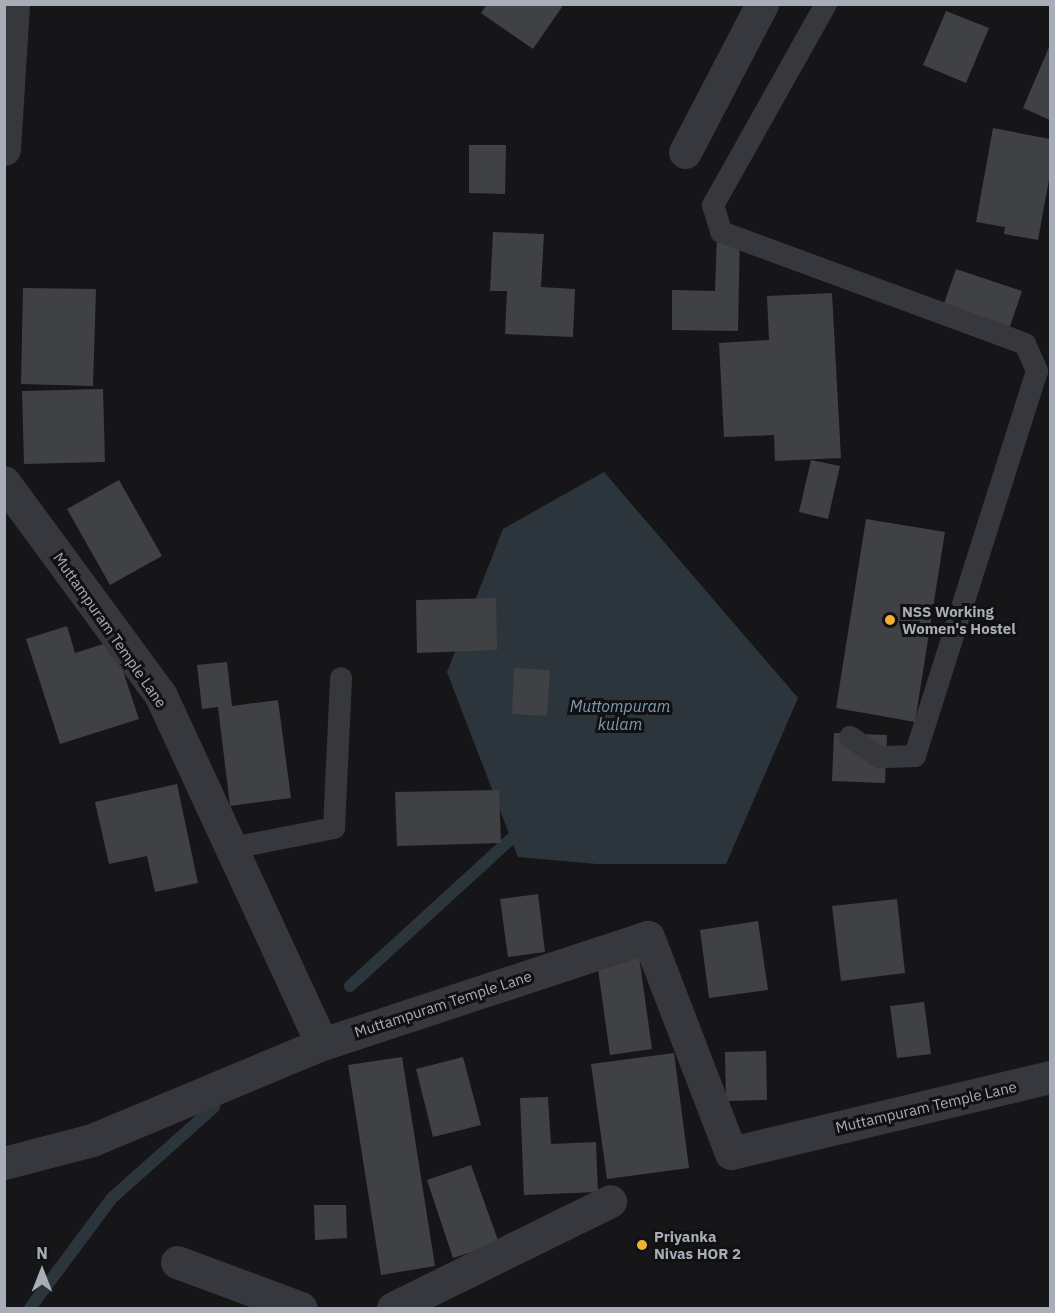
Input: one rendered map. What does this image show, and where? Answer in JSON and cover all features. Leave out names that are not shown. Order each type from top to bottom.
[{"type":"street","points":[[6,129],[13,4]]},
{"type":"street","points":[[685,153],[762,4]]},
{"type":"street","name":"Muttampuram Temple Lane","points":[[5,484],[161,696],[322,1044],[648,936],[731,1153],[1050,1077]]},
{"type":"street","points":[[4,1163],[92,1140],[322,1044]]},
{"type":"street","points":[[393,1308],[610,1201]]},
{"type":"street","points":[[177,1262],[301,1308]]},
{"type":"lane","points":[[826,4],[713,206],[721,232],[1025,344],[1037,371],[915,756],[879,758],[850,737]]},
{"type":"lane","points":[[232,848],[334,828],[341,678]]},
{"type":"water","name":"Muttompuram kulam","points":[[604,472],[798,698],[726,864],[597,864],[518,857],[447,672],[503,529]]},
{"type":"building","points":[[487,4],[564,4],[533,49],[481,13]]},
{"type":"building","points":[[946,11],[989,28],[966,83],[923,65]]},
{"type":"building","points":[[1050,45],[1050,120],[1023,108]]},
{"type":"building","points":[[993,128],[1050,139],[1050,174],[1038,240],[1004,234],[1005,227],[976,222]]},
{"type":"building","points":[[469,145],[506,145],[505,194],[469,193]]},
{"type":"building","points":[[493,232],[544,234],[541,287],[575,289],[573,337],[505,334],[507,291],[490,291]]},
{"type":"building","points":[[717,233],[740,233],[738,331],[672,330],[672,290],[715,291]]},
{"type":"building","points":[[956,269],[1022,291],[1006,338],[940,315]]},
{"type":"building","points":[[23,288],[96,289],[93,386],[21,384]]},
{"type":"building","points":[[832,293],[841,458],[775,461],[774,435],[724,437],[719,343],[769,340],[767,296]]},
{"type":"building","points":[[103,389],[105,462],[24,464],[22,391]]},
{"type":"building","points":[[811,460],[840,466],[828,519],[799,512]]},
{"type":"building","points":[[119,480],[162,556],[110,585],[67,509]]},
{"type":"building","name":"NSS Working Women's Hostel","points":[[866,519],[945,532],[915,722],[836,708]]},
{"type":"building","points":[[496,598],[497,650],[417,653],[416,600]]},
{"type":"building","points":[[67,626],[75,653],[113,641],[139,719],[60,744],[26,639]]},
{"type":"building","points":[[227,662],[232,706],[278,700],[291,798],[230,806],[218,707],[202,709],[197,665]]},
{"type":"building","points":[[514,668],[550,670],[547,716],[512,714]]},
{"type":"building","points":[[834,733],[887,735],[885,783],[832,781]]},
{"type":"building","points":[[177,784],[198,883],[155,892],[147,856],[109,864],[95,802]]},
{"type":"building","points":[[499,790],[501,843],[397,846],[395,792]]},
{"type":"building","points":[[538,894],[545,952],[508,957],[500,899]]},
{"type":"building","points":[[897,899],[905,973],[841,981],[832,906]]},
{"type":"building","points":[[758,921],[768,990],[709,998],[700,930]]},
{"type":"building","points":[[639,956],[652,1049],[610,1055],[597,962]]},
{"type":"building","points":[[924,1002],[931,1054],[897,1058],[890,1006]]},
{"type":"building","points":[[766,1051],[767,1100],[726,1101],[725,1052]]},
{"type":"building","points":[[674,1053],[689,1168],[607,1179],[591,1064]]},
{"type":"building","points":[[402,1057],[435,1266],[381,1275],[348,1065]]},
{"type":"building","points":[[463,1057],[481,1125],[433,1137],[416,1069]]},
{"type":"building","points":[[548,1097],[551,1144],[596,1142],[598,1192],[524,1195],[520,1098]]},
{"type":"building","points":[[471,1165],[499,1243],[453,1258],[427,1180]]},
{"type":"building","points":[[314,1205],[346,1205],[347,1238],[315,1240]]},
{"type":"waterway","points":[[350,986],[522,829]]},
{"type":"waterway","points":[[30,1308],[112,1198],[214,1107]]},
{"type":"place","name":"NSS Working Women's Hostel","points":[[890,620]]},
{"type":"place","name":"Priyanka Nivas HOR 2","points":[[642,1245]]}]
